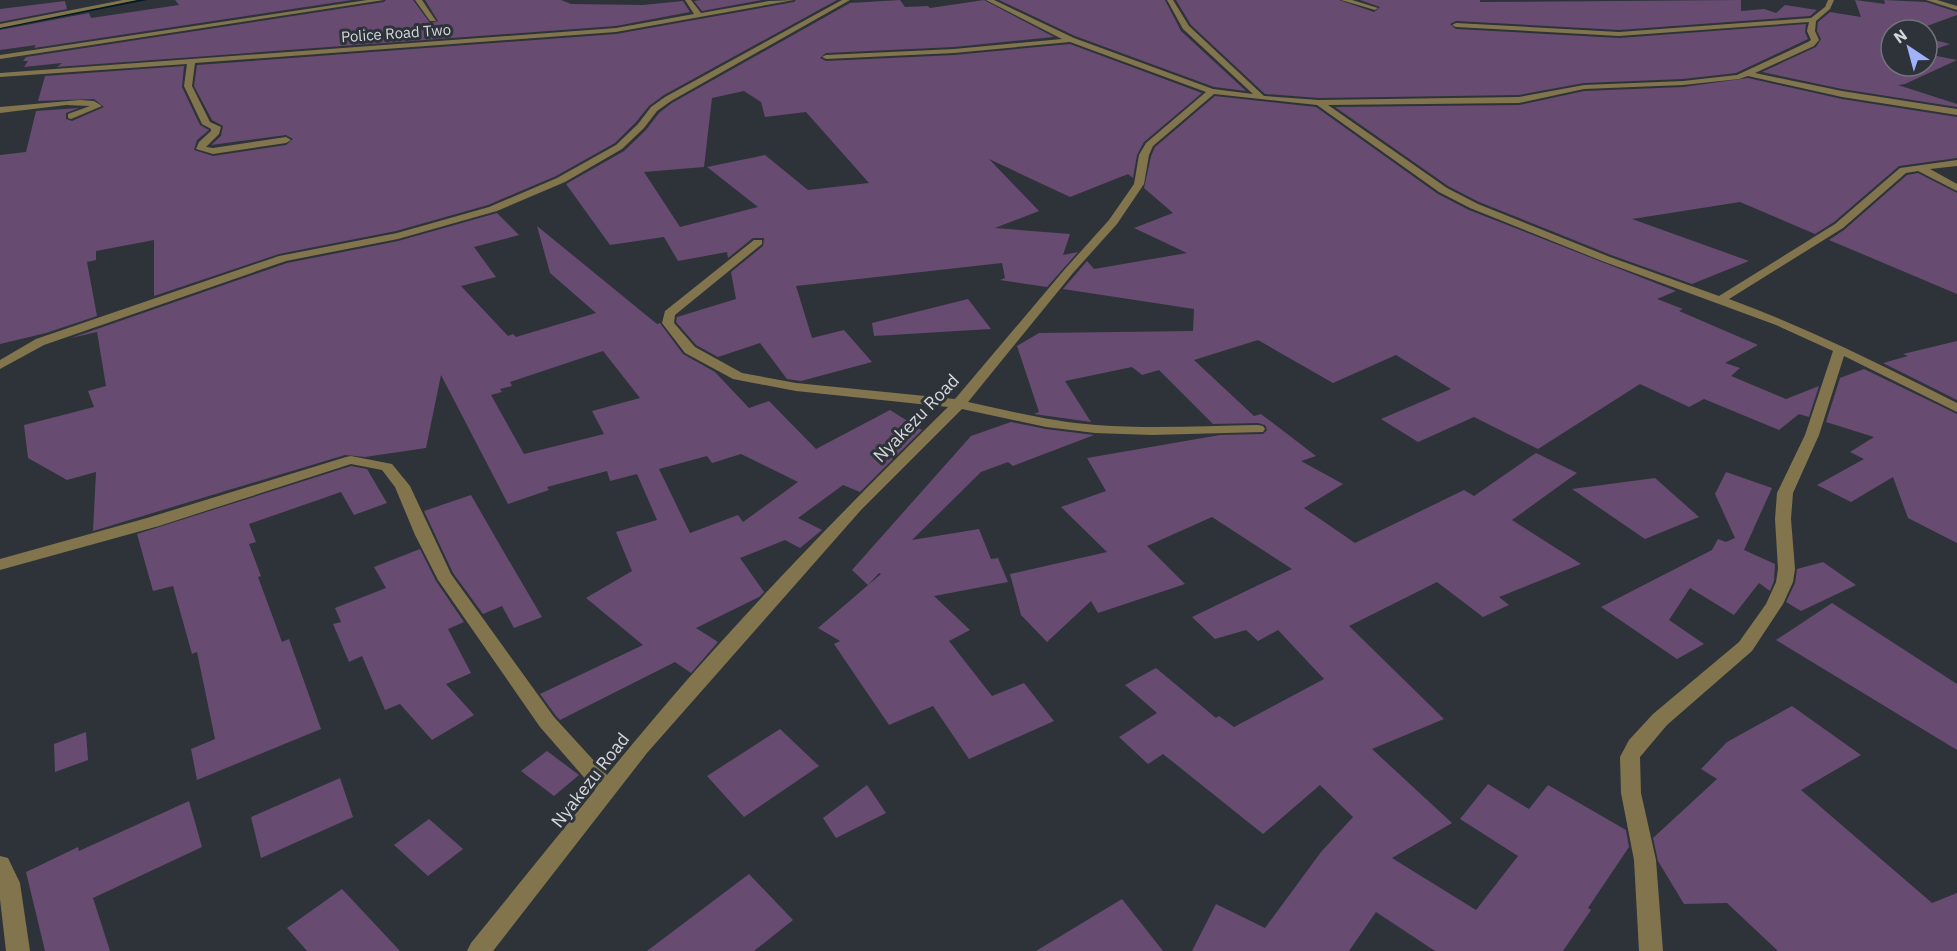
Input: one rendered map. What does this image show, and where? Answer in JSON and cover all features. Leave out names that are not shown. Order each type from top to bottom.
[{"type":"street","points":[[0,26],[134,0]]},
{"type":"street","points":[[0,57],[381,0]]},
{"type":"street","points":[[418,0],[433,19]]},
{"type":"street","points":[[688,0],[699,16]]},
{"type":"street","name":"Police Road Two","points":[[0,75],[191,63],[616,30],[669,23],[742,7],[791,0]]},
{"type":"street","points":[[0,365],[50,338],[283,258],[398,236],[493,209],[532,193],[561,180],[620,147],[654,109],[668,99],[764,44],[848,0]]},
{"type":"street","points":[[989,0],[1071,39],[1212,91],[1319,103],[1505,101],[1584,87],[1693,82],[1750,74],[1811,44],[1815,40],[1811,31],[1813,20]]},
{"type":"street","points":[[1170,0],[1186,27],[1262,98]]},
{"type":"street","points":[[1344,0],[1375,8]]},
{"type":"street","points":[[1456,25],[1568,33],[1619,34],[1813,20],[1828,8],[1831,0]]},
{"type":"street","points":[[1929,0],[1957,8]]},
{"type":"street","points":[[826,57],[954,51],[1071,39]]},
{"type":"street","points":[[191,63],[188,86],[206,124],[216,127],[216,132],[202,144],[201,149],[213,151],[286,140]]},
{"type":"street","points":[[1750,74],[1842,94],[1957,112]]},
{"type":"street","name":"Nyakezu Road","points":[[479,951],[606,788],[777,593],[856,507],[960,404],[1130,199],[1139,184],[1144,155],[1149,146],[1212,91]]},
{"type":"street","points":[[0,110],[75,103],[94,103],[98,106],[71,116]]},
{"type":"street","points":[[1319,103],[1443,190],[1474,206],[1606,259],[1720,300],[1840,349],[1957,408]]},
{"type":"street","points":[[1720,300],[1839,226],[1903,170],[1957,163]]},
{"type":"street","points":[[1918,167],[1957,188]]},
{"type":"street","points":[[758,242],[669,314],[668,323],[690,350],[738,376],[796,387],[960,404],[1046,423],[1095,429],[1152,431],[1258,429]]},
{"type":"street","points":[[1651,951],[1645,860],[1629,774],[1630,758],[1638,741],[1692,691],[1732,659],[1760,629],[1779,595],[1788,576],[1788,547],[1782,512],[1786,490],[1812,435],[1840,349]]},
{"type":"street","points":[[0,565],[182,514],[294,476],[351,460],[387,467],[402,486],[444,576],[547,722],[606,788]]},
{"type":"street","points":[[0,865],[9,883],[18,951]]},
{"type":"building","points":[[175,0],[352,0],[34,48],[36,45],[0,50],[0,30],[89,13],[91,18],[179,5]]},
{"type":"building","points":[[386,0],[413,0],[430,23],[438,21],[425,0],[561,0],[571,4],[643,5],[683,1],[690,12],[616,26],[57,67],[62,63],[24,67],[28,61],[23,61],[26,57]]},
{"type":"building","points":[[762,0],[702,11],[694,1]]},
{"type":"building","points":[[796,0],[837,0],[664,95],[649,106],[615,143],[556,176],[488,205],[396,231],[279,254],[154,296],[154,240],[96,251],[96,260],[87,262],[97,316],[46,333],[0,344],[0,155],[26,152],[36,111],[79,108],[66,113],[66,119],[72,121],[104,107],[94,99],[38,101],[45,76],[184,66],[182,87],[200,125],[209,130],[197,140],[194,150],[213,156],[286,145],[293,139],[286,135],[211,145],[221,136],[223,126],[212,120],[194,86],[197,65],[616,34]]},
{"type":"building","points":[[900,0],[905,7],[928,6],[930,8],[984,0],[1054,37],[954,47],[826,53],[820,58],[826,61],[954,55],[1070,44],[1202,93],[1144,142],[1137,155],[1133,178],[1128,174],[1070,197],[989,159],[1039,211],[995,228],[1070,234],[1063,255],[1078,252],[1047,287],[1000,280],[1005,278],[1002,263],[796,286],[812,338],[844,330],[872,362],[801,381],[787,379],[760,343],[718,357],[696,345],[676,322],[677,317],[736,299],[731,272],[763,246],[764,238],[753,238],[728,258],[727,252],[678,261],[664,237],[610,245],[566,184],[624,151],[646,130],[659,113],[672,103],[850,3]],"holes":[[[744,91],[761,102],[765,117],[806,112],[869,183],[808,190],[765,155],[707,167],[758,207],[680,227],[644,172],[704,167],[712,98]]]},
{"type":"building","points":[[999,0],[1165,0],[1181,31],[1246,91],[1214,87],[1075,36]]},
{"type":"building","points":[[1176,0],[1339,0],[1374,12],[1380,7],[1360,0],[1480,0],[1480,2],[1741,0],[1741,11],[1764,9],[1776,13],[1785,5],[1817,10],[1810,16],[1619,30],[1456,21],[1450,24],[1456,29],[1619,38],[1806,24],[1805,32],[1808,39],[1736,73],[1683,79],[1584,83],[1519,95],[1319,98],[1265,94],[1191,25]]},
{"type":"building","points":[[1855,0],[1885,4],[1884,0],[1926,2],[1957,12],[1957,15],[1939,22],[1939,18],[1879,18],[1879,78],[1918,78],[1898,85],[1957,104],[1957,107],[1842,89],[1762,72],[1816,47],[1821,39],[1817,31],[1818,22],[1830,12],[1861,17]]},
{"type":"building","points":[[65,1],[67,9],[0,22],[0,9]]},
{"type":"building","points":[[1939,41],[1950,44],[1939,48]]},
{"type":"building","points":[[1939,56],[1957,60],[1939,68]]},
{"type":"building","points":[[1748,78],[1842,99],[1957,117],[1957,158],[1899,166],[1834,222],[1815,234],[1740,202],[1632,219],[1749,261],[1692,284],[1611,255],[1479,202],[1448,186],[1335,107],[1519,105],[1584,91],[1683,87]]},
{"type":"building","points":[[1215,96],[1316,107],[1438,194],[1469,210],[1676,291],[1657,299],[1683,309],[1679,311],[1758,345],[1725,363],[1740,368],[1731,376],[1786,399],[1819,386],[1809,417],[1799,414],[1779,430],[1704,399],[1689,407],[1640,384],[1538,449],[1474,417],[1418,442],[1381,419],[1451,389],[1396,355],[1333,383],[1258,340],[1194,360],[1254,416],[1261,414],[1316,456],[1301,461],[1343,484],[1304,508],[1355,543],[1464,490],[1474,496],[1536,453],[1577,473],[1512,520],[1581,564],[1499,597],[1509,605],[1483,617],[1437,582],[1349,626],[1444,719],[1372,749],[1452,823],[1392,858],[1476,910],[1518,856],[1460,819],[1488,784],[1529,809],[1548,785],[1626,830],[1629,847],[1588,908],[1591,910],[1563,951],[1435,951],[1376,912],[1349,951],[1192,951],[1216,904],[1265,928],[1321,852],[1353,817],[1320,785],[1263,834],[1163,754],[1148,764],[1119,737],[1157,713],[1125,685],[1156,668],[1216,718],[1219,716],[1234,727],[1324,679],[1278,630],[1258,641],[1246,630],[1215,639],[1192,617],[1292,569],[1212,517],[1147,546],[1185,584],[1098,613],[1091,601],[1047,642],[1021,615],[1010,574],[1107,552],[1061,507],[1106,491],[1087,458],[1220,435],[1263,434],[1267,430],[1265,425],[1258,423],[1213,424],[1159,370],[1142,375],[1132,367],[1065,381],[1091,422],[1034,414],[1039,412],[1017,346],[1039,333],[1193,331],[1194,309],[1063,289],[1087,261],[1094,269],[1187,253],[1134,228],[1173,213],[1144,188],[1151,156],[1155,147]]},
{"type":"building","points":[[1918,173],[1957,193],[1957,294],[1829,240],[1844,230],[1907,175]]},
{"type":"building","points":[[497,213],[519,235],[474,247],[496,277],[461,286],[508,336],[513,334],[516,337],[596,313],[550,273],[537,226],[657,324],[660,323],[683,354],[715,372],[749,408],[769,401],[816,449],[890,410],[922,430],[860,492],[843,485],[798,518],[822,530],[800,548],[785,540],[740,558],[764,592],[759,597],[696,628],[718,642],[691,673],[675,662],[560,720],[540,694],[643,645],[586,598],[632,571],[616,532],[657,520],[637,474],[610,481],[607,471],[547,487],[549,490],[508,504],[441,375],[426,448],[365,457],[345,455],[93,531],[96,472],[67,480],[28,458],[24,425],[94,407],[88,391],[106,386],[97,332],[71,338],[287,263],[398,241]],"holes":[[[603,351],[640,398],[592,411],[604,434],[524,454],[491,395],[502,392],[500,389],[512,386],[510,382]],[[741,454],[798,482],[743,522],[738,515],[690,533],[659,469],[707,456],[712,463]]]},
{"type":"building","points":[[968,299],[991,329],[874,336],[872,323]]},
{"type":"building","points":[[1957,341],[1957,400],[1883,363],[1908,356],[1903,354]]},
{"type":"building","points":[[1864,369],[1957,414],[1957,543],[1908,518],[1893,477],[1851,502],[1817,485],[1864,459],[1850,452],[1874,437],[1826,422],[1840,378]]},
{"type":"building","points":[[1011,422],[1094,435],[1013,466],[1008,462],[981,472],[912,540],[979,529],[991,559],[998,558],[1008,582],[934,596],[970,630],[949,641],[992,696],[1024,683],[1054,721],[969,759],[933,706],[889,725],[834,644],[840,641],[818,628],[881,574],[879,573],[868,585],[852,570],[971,436]]},
{"type":"building","points":[[351,466],[367,469],[387,503],[354,515],[341,492],[249,524],[256,542],[249,544],[261,576],[258,577],[282,642],[289,639],[321,729],[197,780],[191,749],[215,739],[197,652],[192,654],[173,586],[153,591],[137,534]]},
{"type":"building","points":[[1726,472],[1772,488],[1744,550],[1775,564],[1774,581],[1770,591],[1759,583],[1734,615],[1690,588],[1669,620],[1704,644],[1677,659],[1601,607],[1712,550],[1718,539],[1726,542],[1735,538],[1715,494]]},
{"type":"building","points":[[1655,478],[1699,517],[1645,539],[1572,489]]},
{"type":"building","points":[[471,495],[542,617],[514,628],[502,606],[483,614],[453,573],[424,511]]},
{"type":"building","points":[[420,549],[436,581],[464,622],[448,629],[471,673],[446,684],[474,715],[432,740],[400,704],[385,710],[362,656],[349,662],[333,624],[341,622],[335,608],[386,588],[374,567]]},
{"type":"building","points":[[1823,562],[1856,585],[1801,611],[1786,602],[1795,583],[1797,569]]},
{"type":"building","points":[[1832,603],[1957,684],[1957,750],[1776,640]]},
{"type":"building","points":[[1792,706],[1861,755],[1801,790],[1932,903],[1957,893],[1957,951],[1778,951],[1727,903],[1684,904],[1658,861],[1653,838],[1717,779],[1701,769],[1727,742]]},
{"type":"building","points":[[780,729],[819,766],[744,817],[707,776]]},
{"type":"building","points":[[86,732],[88,760],[55,772],[54,744]]},
{"type":"building","points":[[547,751],[579,775],[554,796],[521,771]]},
{"type":"building","points":[[340,778],[353,817],[261,858],[251,817]]},
{"type":"building","points":[[867,785],[886,813],[836,838],[823,818]]},
{"type":"building","points":[[189,801],[202,847],[93,898],[110,951],[45,951],[26,872],[78,847],[79,851]]},
{"type":"building","points":[[429,819],[463,849],[428,876],[394,845]]},
{"type":"building","points":[[749,874],[793,920],[754,951],[647,951]]},
{"type":"building","points":[[342,889],[400,951],[307,951],[287,928]]},
{"type":"building","points":[[1122,899],[1163,951],[1036,951]]},
{"type":"waterway","points":[[0,27],[145,0]]}]
